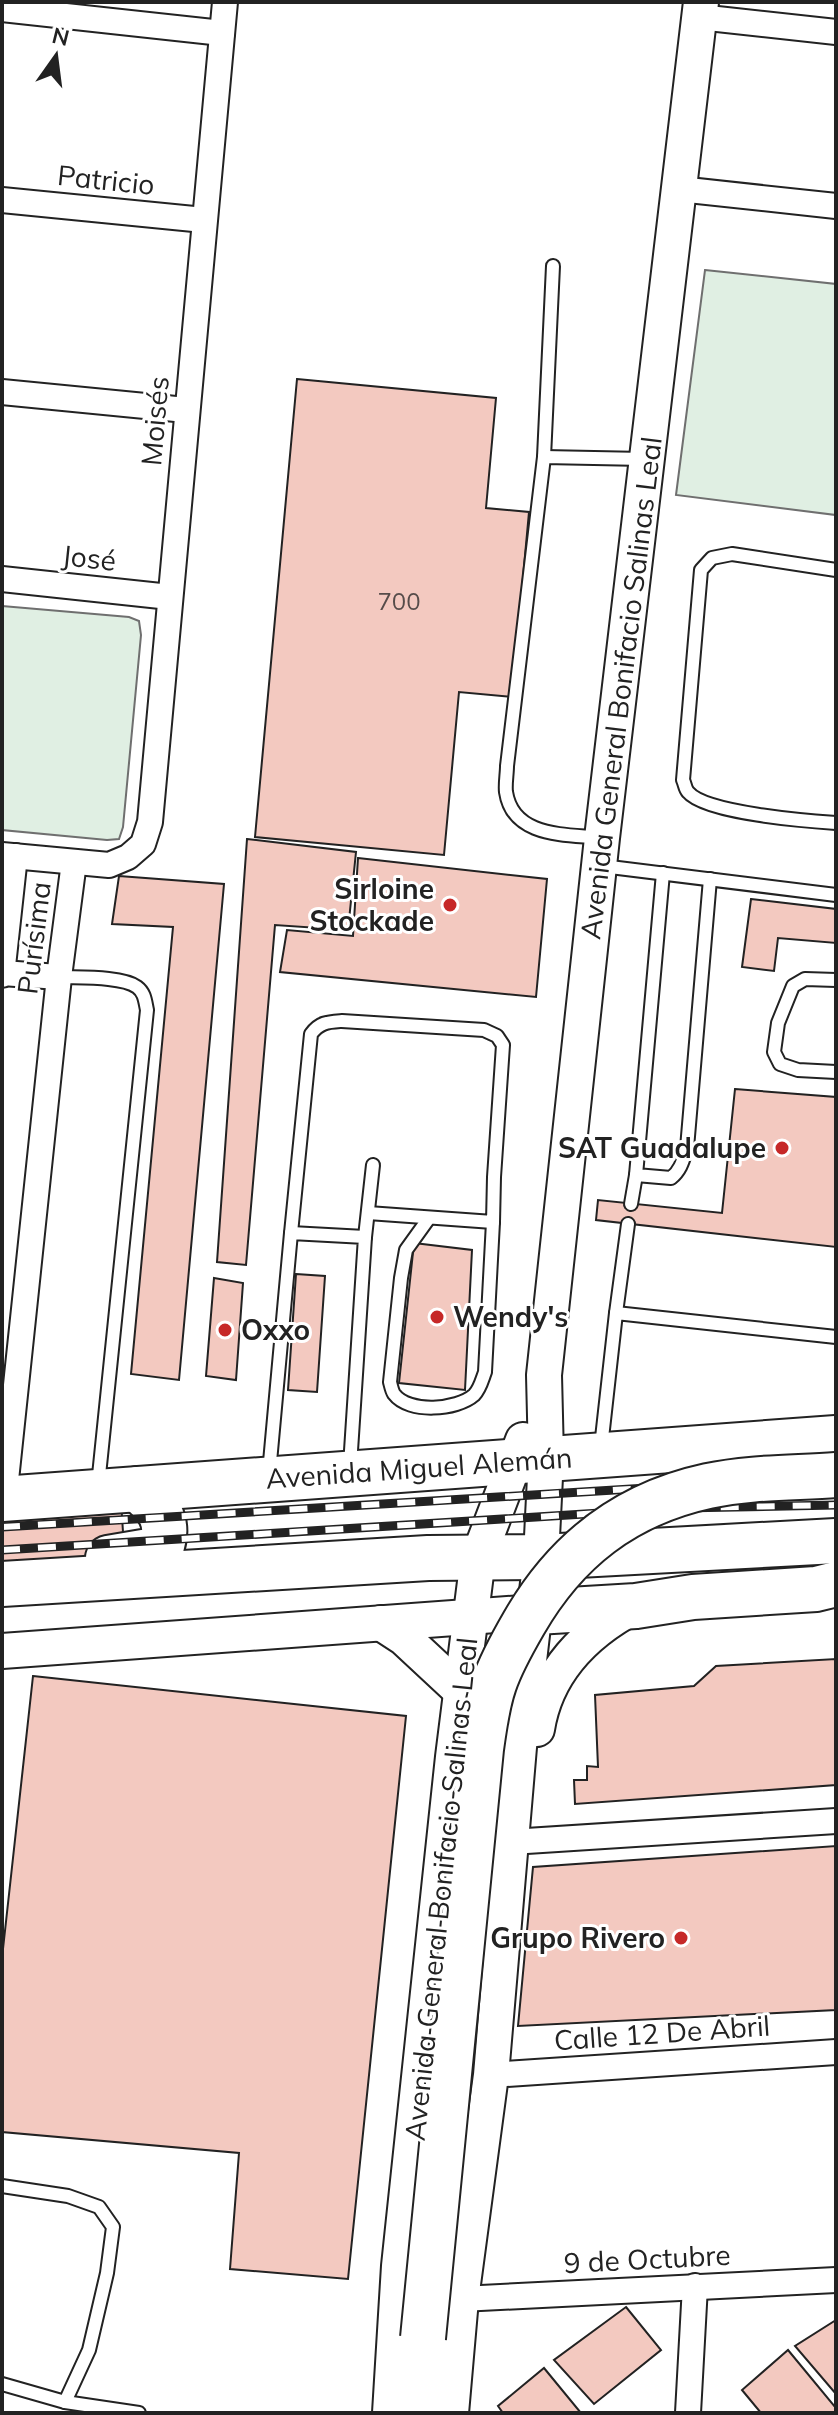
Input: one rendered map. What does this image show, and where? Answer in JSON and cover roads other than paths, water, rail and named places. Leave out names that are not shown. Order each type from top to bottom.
[{"type":"highway","name":"Avenida Miguel Alemán","points":[[3,1499],[836,1438]]},
{"type":"highway","points":[[747,1545],[733,1541],[713,1522],[706,1494],[713,1469],[721,1459],[731,1450],[756,1443]]},
{"type":"highway","points":[[400,2410],[423,2338],[481,1749],[494,1684],[505,1658],[532,1609],[558,1573],[615,1523],[673,1496],[707,1487],[741,1481],[836,1475]]},
{"type":"highway","points":[[2,1570],[112,1557],[155,1550],[162,1546],[165,1528],[162,1515],[154,1503],[117,1490]]},
{"type":"highway","points":[[2,1584],[428,1558],[541,1557],[836,1541]]},
{"type":"highway","points":[[536,1612],[636,1606],[693,1597],[816,1589],[836,1584]]},
{"type":"street","name":"Moisés","points":[[74,862],[109,865],[128,857],[143,844],[150,822],[225,2]]},
{"type":"street","points":[[2,9],[222,33]]},
{"type":"street","points":[[700,10],[836,32]]},
{"type":"street","name":"Avenida General Bonifacio Salinas Leal","points":[[451,2413],[461,2299],[491,2075],[519,1747],[541,1557],[532,1458],[700,10]]},
{"type":"street","points":[[679,189],[836,206]]},
{"type":"street","name":"Patricio","points":[[2,200],[204,220]]},
{"type":"street","points":[[2,392],[186,410]]},
{"type":"street","name":"José","points":[[2,579],[170,597]]},
{"type":"street","points":[[8,855],[74,862]]},
{"type":"street","name":"Purísima","points":[[2,974],[8,855]]},
{"type":"street","name":"Purísima","points":[[3,1499],[74,862]]},
{"type":"street","points":[[2,974],[59,977]]},
{"type":"street","name":"Avenida General Bonifacio Salinas Leal","points":[[400,2410],[399,2266],[453,1757],[478,1558],[532,1458]]},
{"type":"street","points":[[636,1606],[594,1631],[556,1676],[541,1707],[526,1795],[512,1831],[836,1821]]},
{"type":"street","points":[[2,1651],[536,1612]]},
{"type":"street","points":[[381,1623],[404,1638],[462,1692]]},
{"type":"street","points":[[453,1757],[469,1739],[485,1731],[504,1733],[519,1747]]},
{"type":"street","name":"Calle 12 De Abril","points":[[491,2075],[836,2052]]},
{"type":"street","name":"9 de Octubre","points":[[461,2299],[836,2280]]},
{"type":"street","points":[[688,2413],[695,2286]]},
{"type":"lane","points":[[553,266],[544,457],[506,792],[514,812],[526,825],[539,831],[663,873],[836,895]]},
{"type":"lane","points":[[544,457],[647,460]]},
{"type":"lane","points":[[836,570],[732,554],[712,558],[701,570],[683,780],[688,792],[704,802],[754,814],[836,823]]},
{"type":"lane","points":[[631,1204],[663,873]]},
{"type":"lane","points":[[636,1175],[671,1178],[681,1166],[687,1148],[710,879]]},
{"type":"lane","points":[[59,977],[122,981],[136,986],[144,995],[147,1010],[117,1490]]},
{"type":"lane","points":[[836,980],[805,979],[793,986],[778,1023],[774,1052],[780,1064],[798,1070],[836,1072]]},
{"type":"lane","points":[[268,1479],[311,1034],[317,1026],[327,1022],[484,1030],[497,1036],[503,1045],[485,1372],[478,1391],[471,1397],[443,1408],[406,1402],[395,1394],[390,1382],[406,1250],[429,1218]]},
{"type":"lane","points":[[349,1474],[365,1237],[373,1165]]},
{"type":"lane","points":[[368,1213],[493,1222]]},
{"type":"lane","points":[[600,1454],[628,1224]]},
{"type":"lane","points":[[291,1233],[365,1237]]},
{"type":"lane","points":[[616,1313],[836,1337]]},
{"type":"lane","points":[[2,2186],[68,2196],[99,2207],[113,2227],[107,2273],[89,2350],[65,2402]]},
{"type":"lane","points":[[2,2384],[65,2402],[139,2413]]},
{"type":"railway","points":[[2,1527],[680,1486],[836,1483]]},
{"type":"railway","points":[[2,1550],[681,1508],[836,1505]]},
{"type":"place","name":"Sirloine Stockade","points":[[450,905]]},
{"type":"place","name":"SAT Guadalupe","points":[[782,1148]]},
{"type":"place","name":"Wendy's","points":[[437,1317]]},
{"type":"place","name":"Oxxo","points":[[225,1330]]},
{"type":"place","name":"Grupo Rivero","points":[[681,1938]]}]
